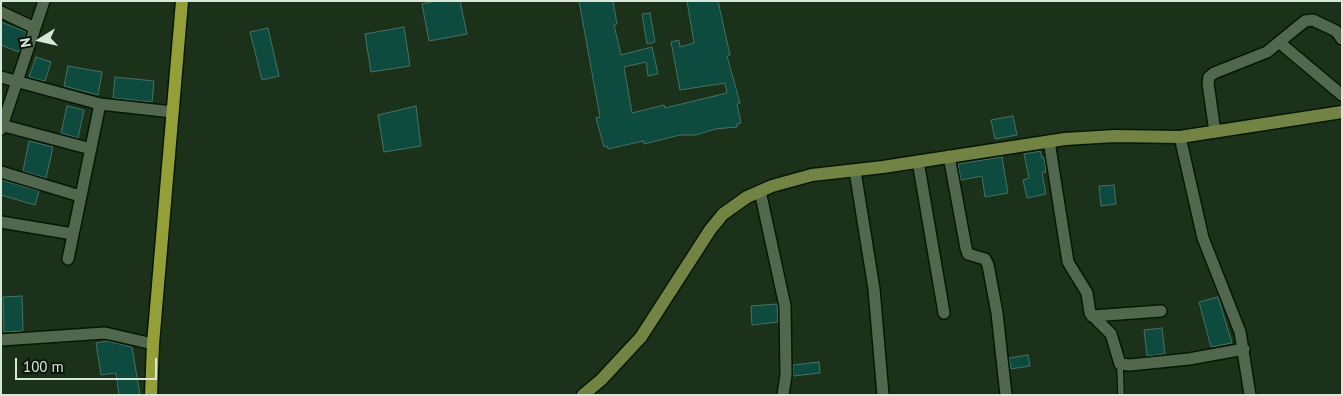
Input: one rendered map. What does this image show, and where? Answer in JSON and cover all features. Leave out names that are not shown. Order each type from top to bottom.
[{"type":"main road","points":[[151,395],[153,344],[182,1]]},
{"type":"street","points":[[44,1],[2,127],[91,148]]},
{"type":"street","points":[[1,12],[35,28]]},
{"type":"street","points":[[1215,132],[1208,83],[1209,77],[1214,72],[1253,60],[1280,43],[1300,24],[1313,20],[1336,31],[1342,39]]},
{"type":"street","points":[[1280,43],[1342,95]]},
{"type":"street","points":[[1,77],[17,83],[100,104],[173,112]]},
{"type":"street","points":[[68,259],[100,104]]},
{"type":"street","points":[[583,395],[601,380],[641,337],[661,309],[710,230],[723,214],[746,197],[760,191],[803,176],[855,171],[1049,141],[1100,137],[1180,137],[1342,112]]},
{"type":"street","points":[[1180,137],[1195,208],[1204,238],[1240,332],[1250,395]]},
{"type":"street","points":[[1049,141],[1064,250],[1068,262],[1087,293],[1092,316],[1111,334],[1120,364],[1130,365],[1189,359],[1244,349]]},
{"type":"street","points":[[949,156],[968,254],[985,259],[988,265],[997,313],[1006,395]]},
{"type":"street","points":[[918,161],[944,313]]},
{"type":"street","points":[[855,171],[874,289],[883,395]]},
{"type":"street","points":[[1,172],[80,196]]},
{"type":"street","points":[[760,191],[785,306],[786,375],[783,395]]},
{"type":"street","points":[[1,222],[73,234]]},
{"type":"street","points":[[1092,316],[1161,311]]},
{"type":"street","points":[[1,340],[105,333],[153,344]]},
{"type":"lane","points":[[1120,364],[1120,395]]},
{"type":"building","points":[[436,1],[460,1],[467,34],[429,41],[422,4]]},
{"type":"building","points":[[579,1],[613,1],[617,24],[614,25],[621,55],[652,47],[658,74],[648,76],[646,62],[624,67],[632,113],[664,105],[665,108],[727,93],[725,83],[680,90],[671,42],[679,40],[680,47],[694,43],[687,1],[718,1],[730,55],[727,56],[740,103],[737,104],[741,123],[737,124],[737,127],[715,129],[696,135],[680,135],[644,144],[644,141],[608,149],[607,146],[604,147],[596,118],[600,117]]},
{"type":"building","points":[[650,13],[655,42],[647,44],[642,14]]},
{"type":"building","points":[[1,22],[26,32],[19,52],[1,45]]},
{"type":"building","points":[[404,27],[410,66],[371,72],[365,34]]},
{"type":"building","points":[[268,28],[279,76],[262,80],[250,32]]},
{"type":"building","points":[[36,57],[51,62],[45,81],[29,77]]},
{"type":"building","points":[[68,66],[102,72],[98,95],[64,86]]},
{"type":"building","points":[[115,77],[154,81],[152,102],[113,98]]},
{"type":"building","points":[[67,106],[84,110],[78,138],[61,133]]},
{"type":"building","points":[[416,106],[421,146],[384,152],[378,115]]},
{"type":"building","points":[[1013,116],[1017,135],[995,139],[991,120]]},
{"type":"building","points":[[29,141],[53,147],[46,178],[23,171]]},
{"type":"building","points":[[1040,151],[1042,158],[1044,157],[1046,172],[1042,173],[1046,194],[1027,198],[1023,180],[1029,178],[1024,154]]},
{"type":"building","points":[[1002,157],[1008,193],[985,197],[982,176],[961,180],[958,164]]},
{"type":"building","points":[[1,180],[39,191],[35,205],[1,195]]},
{"type":"building","points":[[1114,185],[1116,204],[1101,206],[1099,186]]},
{"type":"building","points":[[22,296],[23,331],[4,332],[3,297]]},
{"type":"building","points":[[1218,297],[1232,343],[1211,347],[1199,302]]},
{"type":"building","points":[[777,304],[778,322],[752,325],[751,306]]},
{"type":"building","points":[[1162,328],[1165,354],[1147,356],[1144,330]]},
{"type":"building","points":[[107,341],[132,347],[140,395],[119,395],[116,373],[101,375],[96,343]]},
{"type":"building","points":[[1028,355],[1030,366],[1011,369],[1009,358]]},
{"type":"building","points":[[819,362],[820,373],[793,376],[793,365]]}]
